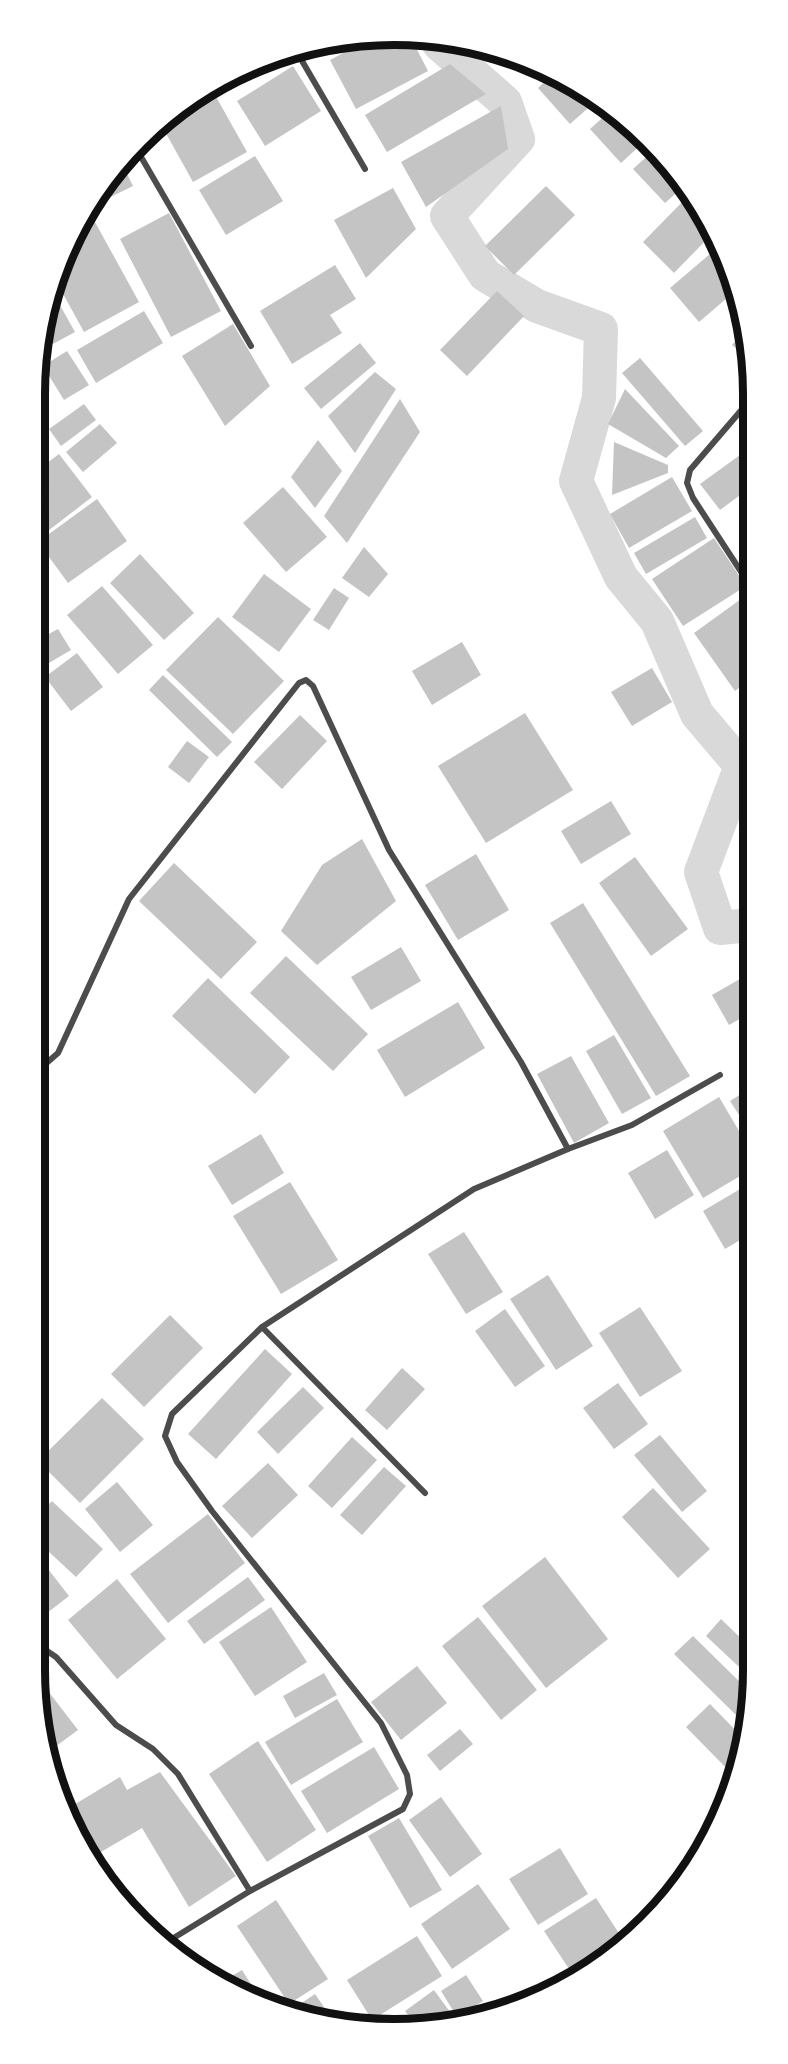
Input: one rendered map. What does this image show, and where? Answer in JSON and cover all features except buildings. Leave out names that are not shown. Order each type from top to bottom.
[{"type":"street","points":[[300,58],[365,169]]},
{"type":"street","points":[[140,155],[251,346]]},
{"type":"street","points":[[743,408],[690,470],[687,483],[693,498],[743,575]]},
{"type":"street","points":[[45,1064],[58,1053],[129,899],[298,683],[306,680],[313,686],[388,850],[521,1062],[567,1149]]},
{"type":"street","points":[[172,1938],[250,1891],[403,1809],[410,1794],[407,1775],[381,1723],[212,1511],[177,1462],[165,1436],[172,1414],[262,1327],[474,1189],[567,1149],[632,1125],[720,1075]]},
{"type":"street","points":[[262,1327],[424,1493]]},
{"type":"street","points":[[45,1650],[56,1658],[116,1725],[153,1749],[178,1774],[250,1891]]},
{"type":"waterway","points":[[444,49],[505,102],[518,139],[447,216],[485,275],[537,306],[601,329],[599,398],[576,481],[621,577],[657,621],[697,714],[741,766],[701,872],[720,928],[743,926]]}]
